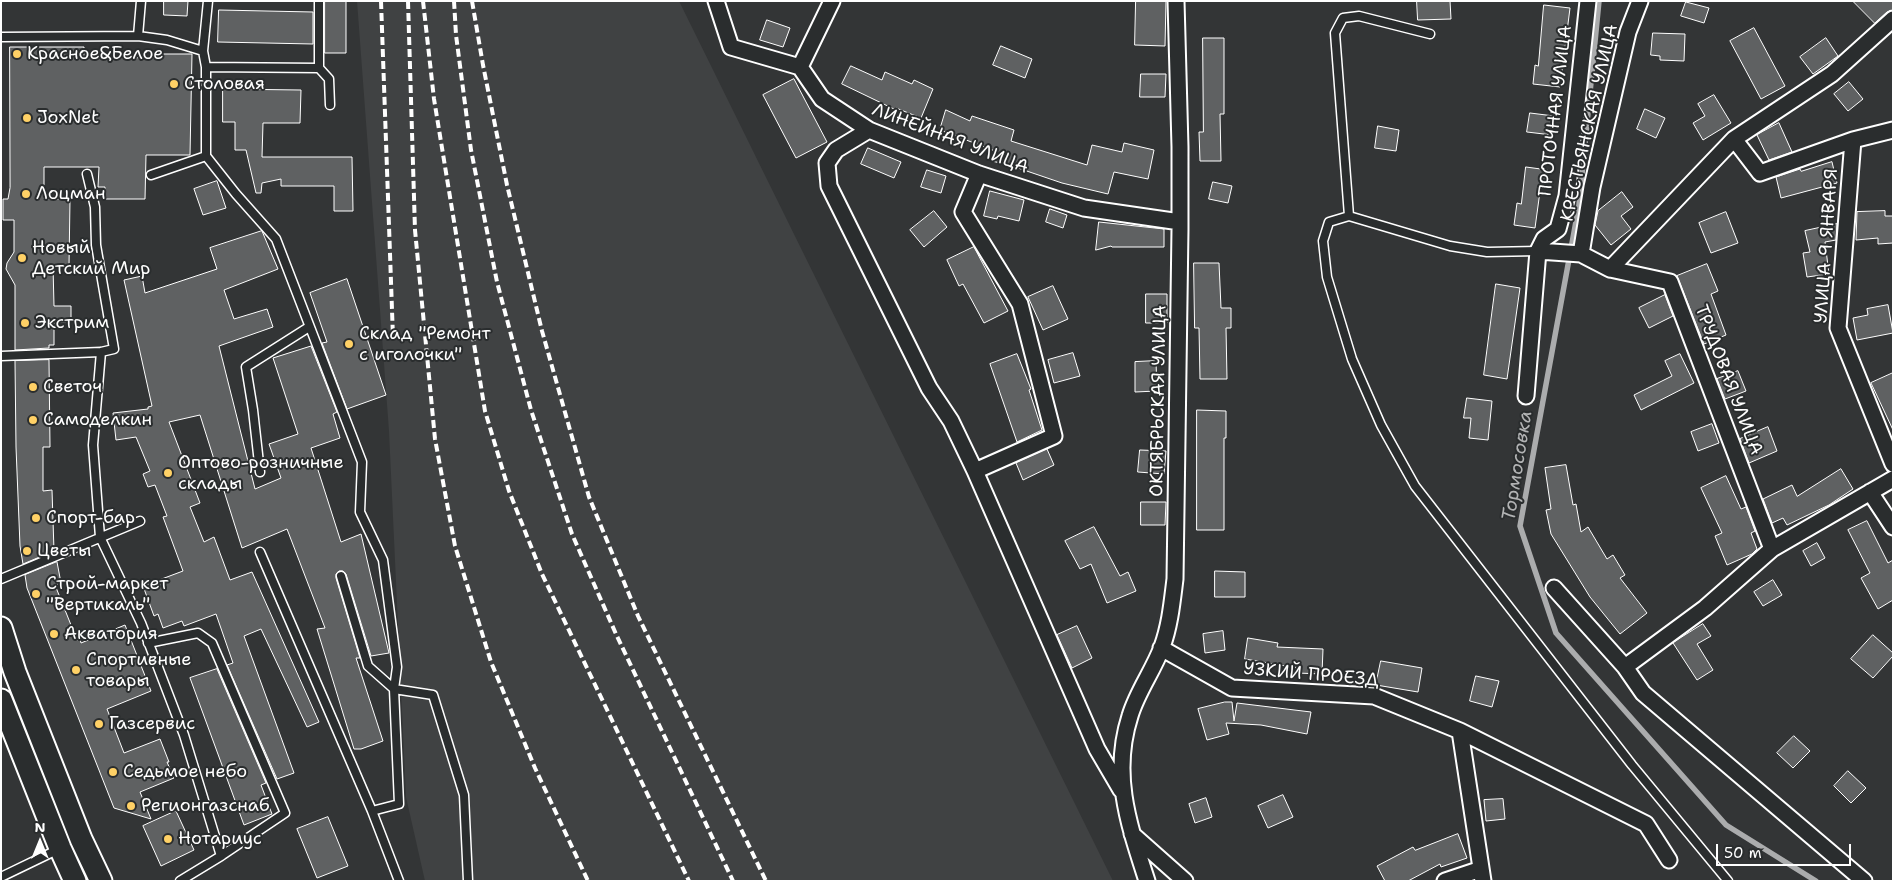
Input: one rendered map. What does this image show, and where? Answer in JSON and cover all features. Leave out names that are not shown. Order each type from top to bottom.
[{"type":"main road","points":[[1,628],[70,844],[75,881]]},
{"type":"main road","points":[[1,700],[70,844],[101,881]]},
{"type":"street","points":[[716,1],[731,47],[800,67],[832,1]]},
{"type":"street","name":"ОКТЯБРЬСКАЯ УЛИЦА","points":[[1122,791],[1122,753],[1129,717],[1161,648],[1171,615],[1174,579],[1180,222],[1176,1]]},
{"type":"street","name":"ПРОТОЧНАЯ УЛИЦА","points":[[1538,250],[1544,238],[1558,229],[1567,196],[1588,1]]},
{"type":"street","name":"КРЕСТЬЯНСКАЯ УЛИЦА","points":[[1581,254],[1592,186],[1605,128],[1628,32],[1640,1]]},
{"type":"street","points":[[1526,396],[1538,250],[1581,254],[1610,270],[1734,139],[1832,74],[1893,19]]},
{"type":"street","name":"ЛИНЕЙНАЯ УЛИЦА","points":[[800,67],[822,99],[869,130],[979,174],[1084,208],[1180,222]]},
{"type":"street","points":[[869,130],[836,150],[827,163],[829,186],[929,388],[951,421],[1098,749],[1122,791],[1131,833],[1146,881]]},
{"type":"street","points":[[1734,139],[1760,173],[1853,140],[1893,130]]},
{"type":"street","name":"УЛИЦА 9 ЯНВАРЯ","points":[[1853,140],[1838,328],[1893,464]]},
{"type":"street","points":[[975,471],[1054,436],[1020,304],[963,212],[979,174]]},
{"type":"street","name":"ТРУДОВАЯ УЛИЦА","points":[[1610,270],[1670,282],[1772,549]]},
{"type":"street","points":[[1625,668],[1705,608],[1772,549],[1893,478]]},
{"type":"street","points":[[1870,492],[1893,527]]},
{"type":"street","points":[[1554,588],[1625,668],[1643,693],[1864,881]]},
{"type":"street","name":"УЗКИЙ ПРОЕЗД","points":[[1161,648],[1232,688],[1374,696],[1460,732],[1646,824],[1669,860]]},
{"type":"street","points":[[1446,881],[1482,875],[1460,732]]},
{"type":"street","points":[[1131,833],[1185,881]]},
{"type":"lane","points":[[138,36],[141,1]]},
{"type":"lane","points":[[208,1],[203,51],[206,67],[206,156],[236,194],[276,238],[362,462],[360,512],[382,560],[397,667],[394,688],[399,804],[372,810]]},
{"type":"lane","points":[[319,1],[319,68],[329,79],[330,105]]},
{"type":"lane","points":[[1349,216],[1335,33],[1343,18],[1358,16],[1430,34]]},
{"type":"lane","points":[[1,37],[138,36],[167,40],[203,51]]},
{"type":"lane","points":[[206,67],[319,68]]},
{"type":"lane","points":[[151,175],[206,156]]},
{"type":"lane","points":[[1,356],[101,352],[114,349],[96,246],[95,207],[87,174]]},
{"type":"lane","points":[[1538,250],[1487,252],[1450,246],[1349,216],[1329,222],[1323,241],[1327,277],[1352,359],[1381,425],[1415,486],[1626,757],[1728,881]]},
{"type":"lane","points":[[260,472],[246,367],[309,327]]},
{"type":"lane","points":[[101,352],[93,445],[100,537],[148,642],[184,735],[221,856]]},
{"type":"lane","points":[[1,579],[140,521]]},
{"type":"lane","points":[[260,552],[372,810],[400,881]]},
{"type":"lane","points":[[341,576],[368,666],[394,688],[433,695],[464,795],[468,881]]},
{"type":"lane","points":[[148,642],[198,633],[212,643],[285,813],[180,881]]},
{"type":"lane","points":[[1,877],[70,844]]},
{"type":"shaded area","points":[[357,1],[679,1],[1113,881],[425,881],[406,797],[389,431]]},
{"type":"building","points":[[164,1],[188,1],[187,16],[164,15]]},
{"type":"building","points":[[325,1],[346,1],[346,53],[325,53]]},
{"type":"building","points":[[1136,1],[1166,1],[1165,46],[1135,45]]},
{"type":"building","points":[[1417,1],[1450,1],[1451,19],[1418,20]]},
{"type":"building","points":[[1853,1],[1893,1],[1893,10],[1887,12],[1875,23]]},
{"type":"building","points":[[1686,2],[1709,8],[1704,23],[1681,16]]},
{"type":"building","points":[[1544,5],[1570,8],[1560,87],[1533,84],[1535,65],[1538,66]]},
{"type":"building","points":[[219,10],[313,12],[313,44],[218,42]]},
{"type":"building","points":[[767,20],[790,28],[783,47],[760,40]]},
{"type":"building","points":[[1754,28],[1785,86],[1761,99],[1730,41]]},
{"type":"building","points":[[1653,33],[1685,34],[1684,61],[1660,60],[1660,56],[1651,55]]},
{"type":"building","points":[[1203,38],[1224,38],[1224,114],[1220,114],[1221,161],[1200,161],[1199,132],[1203,132]]},
{"type":"building","points":[[1826,38],[1838,56],[1813,74],[1800,57]]},
{"type":"building","points":[[1001,46],[1032,59],[1025,78],[993,65]]},
{"type":"building","points":[[10,47],[84,47],[84,57],[157,58],[157,54],[192,54],[190,155],[146,155],[145,199],[104,199],[105,187],[98,187],[99,167],[44,167],[44,199],[70,199],[69,266],[53,266],[54,306],[71,306],[71,322],[54,322],[54,345],[49,345],[49,348],[15,350],[15,285],[6,269],[7,263],[14,252],[14,220],[3,220],[3,199],[8,199],[10,188]]},
{"type":"building","points":[[851,66],[882,80],[885,72],[912,84],[914,80],[933,89],[921,118],[896,108],[896,110],[842,84]]},
{"type":"building","points":[[1141,74],[1166,74],[1165,97],[1140,97]]},
{"type":"building","points":[[794,79],[827,142],[796,158],[763,95]]},
{"type":"building","points":[[1849,82],[1863,99],[1848,111],[1834,94]]},
{"type":"building","points":[[223,89],[301,90],[300,123],[263,123],[262,157],[352,157],[353,211],[334,211],[334,186],[281,186],[281,179],[262,183],[261,193],[256,193],[246,150],[235,150],[235,122],[223,122]]},
{"type":"building","points":[[1714,95],[1731,123],[1703,140],[1693,123],[1705,116],[1698,104]]},
{"type":"building","points":[[1645,109],[1665,118],[1656,138],[1637,129]]},
{"type":"building","points":[[946,110],[970,121],[972,116],[1014,130],[1011,141],[1087,165],[1092,145],[1122,152],[1124,143],[1154,150],[1148,179],[1114,172],[1108,194],[1062,183],[992,161],[995,151],[940,130]]},
{"type":"building","points":[[1530,113],[1554,116],[1552,135],[1527,132]]},
{"type":"building","points":[[1779,123],[1792,152],[1769,160],[1757,135]]},
{"type":"building","points":[[1378,126],[1399,130],[1396,151],[1375,148]]},
{"type":"building","points":[[868,148],[901,162],[894,178],[861,164]]},
{"type":"building","points":[[1832,162],[1837,183],[1781,198],[1776,177],[1800,169],[1801,171]]},
{"type":"building","points":[[1526,167],[1548,170],[1546,185],[1541,184],[1535,228],[1514,225],[1517,203],[1521,204]]},
{"type":"building","points":[[927,170],[946,176],[941,193],[921,187]]},
{"type":"building","points":[[217,181],[226,208],[203,215],[194,189]]},
{"type":"building","points":[[1213,182],[1232,186],[1228,203],[1209,199]]},
{"type":"building","points":[[990,191],[1024,200],[1019,221],[998,216],[997,219],[984,216]]},
{"type":"building","points":[[1622,192],[1633,207],[1621,216],[1631,229],[1611,245],[1595,225],[1598,211]]},
{"type":"building","points":[[1050,209],[1067,215],[1063,228],[1046,222]]},
{"type":"building","points":[[934,211],[947,227],[924,247],[910,230]]},
{"type":"building","points":[[1885,211],[1885,216],[1893,216],[1893,243],[1878,244],[1878,238],[1856,240],[1857,212]]},
{"type":"building","points":[[1726,212],[1738,243],[1711,253],[1699,223]]},
{"type":"building","points":[[1099,222],[1164,229],[1164,247],[1111,246],[1096,250]]},
{"type":"building","points":[[1837,224],[1836,240],[1825,242],[1829,274],[1807,277],[1803,253],[1810,252],[1805,231]]},
{"type":"building","points":[[262,231],[278,269],[224,290],[234,319],[267,309],[273,327],[219,346],[255,489],[281,478],[269,444],[298,434],[273,358],[311,346],[337,412],[333,414],[340,438],[311,448],[341,542],[361,534],[389,653],[371,656],[346,574],[343,571],[339,571],[336,574],[336,578],[360,658],[356,658],[383,741],[361,749],[354,749],[317,629],[325,628],[287,529],[242,548],[200,415],[169,422],[200,503],[190,507],[204,542],[214,537],[230,580],[252,572],[319,722],[307,727],[261,629],[244,636],[294,773],[277,779],[227,665],[233,663],[216,614],[184,626],[182,621],[163,628],[158,614],[154,616],[143,586],[183,571],[163,517],[167,516],[155,485],[148,487],[143,474],[150,471],[136,437],[116,440],[113,413],[148,409],[148,407],[152,406],[124,280],[142,276],[145,293],[217,269],[210,248]]},
{"type":"building","points":[[974,247],[1008,311],[984,323],[963,284],[959,286],[947,260]]},
{"type":"building","points":[[1194,263],[1219,263],[1221,308],[1231,308],[1231,328],[1226,328],[1227,379],[1200,379],[1199,328],[1195,328]]},
{"type":"building","points":[[1707,264],[1718,291],[1711,294],[1726,335],[1704,344],[1677,276]]},
{"type":"building","name":"Склад \"Ремонт с иголочки\"","points":[[347,279],[386,395],[347,409],[322,343],[327,342],[310,293]]},
{"type":"building","points":[[1496,284],[1520,288],[1507,379],[1484,375]]},
{"type":"building","points":[[1053,286],[1068,319],[1043,330],[1028,297]]},
{"type":"building","points":[[1146,294],[1167,294],[1167,323],[1146,323]]},
{"type":"building","points":[[1665,295],[1673,316],[1649,328],[1639,308]]},
{"type":"building","points":[[1888,305],[1893,333],[1857,340],[1853,318],[1868,315],[1867,309]]},
{"type":"building","points":[[1073,353],[1080,376],[1054,383],[1048,360]]},
{"type":"building","points":[[1017,354],[1031,389],[1029,390],[1042,430],[1017,442],[990,364]]},
{"type":"building","points":[[1680,354],[1694,383],[1641,410],[1634,395],[1672,376],[1665,361]]},
{"type":"building","points":[[49,360],[50,447],[43,447],[43,491],[52,490],[54,551],[23,564],[20,546],[16,447],[15,361]]},
{"type":"building","points":[[1156,361],[1157,391],[1135,392],[1135,362]]},
{"type":"building","points":[[1738,371],[1746,391],[1725,399],[1717,379]]},
{"type":"building","points":[[1893,373],[1893,430],[1871,383]]},
{"type":"building","points":[[1467,398],[1492,401],[1488,440],[1469,438],[1471,418],[1464,418]]},
{"type":"building","points":[[1197,410],[1226,411],[1226,438],[1224,438],[1224,530],[1197,530]]},
{"type":"building","points":[[1712,424],[1719,443],[1698,451],[1691,432]]},
{"type":"building","points":[[1768,427],[1777,451],[1749,463],[1740,439]]},
{"type":"building","points":[[1047,449],[1054,465],[1023,480],[1016,463]]},
{"type":"building","points":[[1140,450],[1166,451],[1164,474],[1138,472]]},
{"type":"building","points":[[1566,465],[1573,505],[1576,504],[1581,532],[1588,527],[1607,559],[1613,555],[1625,575],[1620,578],[1647,613],[1620,634],[1590,597],[1551,534],[1546,510],[1551,509],[1545,468]]},
{"type":"building","points":[[1841,469],[1853,489],[1829,505],[1787,525],[1783,518],[1772,523],[1763,499],[1792,485],[1797,496]]},
{"type":"building","points":[[1726,476],[1741,509],[1746,507],[1755,531],[1751,533],[1757,549],[1752,554],[1727,565],[1715,536],[1722,533],[1701,488]]},
{"type":"building","points":[[1141,502],[1166,502],[1165,525],[1141,525]]},
{"type":"building","points":[[1867,521],[1888,563],[1893,560],[1893,600],[1878,609],[1861,578],[1870,573],[1848,530]]},
{"type":"building","points":[[1094,527],[1120,576],[1128,572],[1136,591],[1107,603],[1091,564],[1080,569],[1065,541]]},
{"type":"building","points":[[1817,543],[1825,558],[1811,566],[1803,551]]},
{"type":"building","points":[[57,562],[61,583],[55,585],[77,640],[80,639],[81,643],[125,625],[151,691],[107,709],[124,753],[160,739],[174,778],[140,792],[151,819],[114,808],[27,588],[25,575]]},
{"type":"building","points":[[1215,571],[1245,572],[1245,597],[1215,597]]},
{"type":"building","points":[[1773,580],[1782,595],[1763,606],[1754,592]]},
{"type":"building","points":[[1703,624],[1711,636],[1697,644],[1713,670],[1697,680],[1673,643]]},
{"type":"building","points":[[1077,626],[1092,658],[1072,668],[1057,635]]},
{"type":"building","points":[[1223,631],[1225,650],[1205,653],[1203,634]]},
{"type":"building","points":[[1873,635],[1893,653],[1893,656],[1873,678],[1851,659]]},
{"type":"building","points":[[1248,638],[1278,643],[1277,647],[1323,649],[1322,674],[1297,673],[1297,668],[1245,659]]},
{"type":"building","points":[[1381,661],[1422,668],[1418,692],[1376,685]]},
{"type":"building","points":[[217,669],[266,783],[261,785],[272,814],[244,825],[190,678]]},
{"type":"building","points":[[1476,676],[1499,681],[1492,707],[1470,701]]},
{"type":"building","points":[[1232,702],[1234,721],[1237,703],[1311,712],[1307,734],[1261,725],[1226,723],[1229,734],[1207,740],[1198,709]]},
{"type":"building","points":[[1794,736],[1810,751],[1793,768],[1777,753]]},
{"type":"building","points":[[1848,771],[1866,788],[1851,803],[1834,786]]},
{"type":"building","points":[[1283,795],[1293,817],[1268,828],[1258,806]]},
{"type":"building","points":[[1206,798],[1212,817],[1195,823],[1189,804]]},
{"type":"building","points":[[1503,799],[1505,819],[1486,821],[1484,800]]},
{"type":"building","points":[[176,811],[194,850],[161,866],[143,826]]},
{"type":"building","points":[[328,817],[348,866],[317,878],[297,829]]},
{"type":"building","points":[[1458,834],[1467,858],[1441,867],[1440,864],[1408,881],[1385,881],[1377,866],[1413,847],[1415,850]]},
{"type":"waterway","name":"Тормосовка","points":[[1599,1],[1579,205],[1520,526],[1556,633],[1726,825],[1816,881]]},
{"type":"railway","points":[[381,1],[393,338]]},
{"type":"railway","points":[[408,1],[415,230],[435,439],[455,546],[491,662],[535,768],[588,881]]},
{"type":"railway","points":[[423,1],[434,99],[485,411],[509,491],[542,574],[689,881]]},
{"type":"railway","points":[[454,1],[456,35],[471,150],[497,282],[531,410],[572,534],[616,634],[733,881]]},
{"type":"railway","points":[[472,1],[507,185],[542,331],[589,497],[638,616],[766,881]]},
{"type":"place","name":"Красное&Белое","points":[[17,54]]},
{"type":"place","name":"Столовая","points":[[174,84]]},
{"type":"place","name":"JoxNet","points":[[27,118]]},
{"type":"place","name":"Лоцман","points":[[26,194]]},
{"type":"place","name":"Новый Детский Мир","points":[[22,258]]},
{"type":"place","name":"Экстрим","points":[[25,323]]},
{"type":"place","name":"Склад \"Ремонт с иголочки\"","points":[[349,344]]},
{"type":"place","name":"Светоч","points":[[33,387]]},
{"type":"place","name":"Самоделкин","points":[[33,420]]},
{"type":"place","name":"Оптово-розничные склады","points":[[168,473]]},
{"type":"place","name":"Спорт-бар","points":[[36,518]]},
{"type":"place","name":"Цветы","points":[[27,551]]},
{"type":"place","name":"Строй-маркет \"Вертикаль\"","points":[[36,594]]},
{"type":"place","name":"Акватория","points":[[54,634]]},
{"type":"place","name":"Спортивные товары","points":[[76,670]]},
{"type":"place","name":"Газсервис","points":[[99,724]]},
{"type":"place","name":"Седьмое небо","points":[[113,772]]},
{"type":"place","name":"Регионгазснаб","points":[[131,806]]},
{"type":"place","name":"Нотариус","points":[[168,839]]}]
